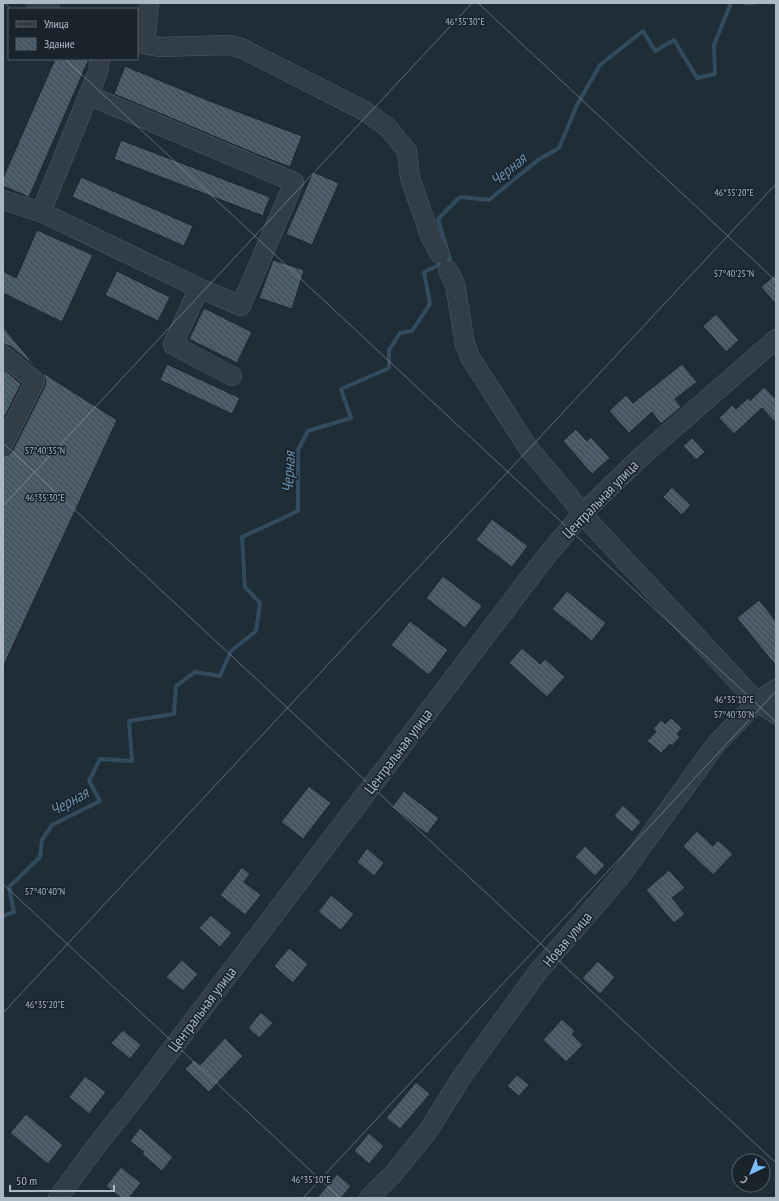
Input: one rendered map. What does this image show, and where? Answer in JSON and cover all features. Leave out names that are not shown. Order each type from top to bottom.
[{"type":"street","points":[[36,3],[48,8]]},
{"type":"street","points":[[149,3],[141,43],[159,47],[230,45],[241,48],[365,111],[388,128],[407,151],[410,178],[431,238],[455,284],[465,344],[471,359],[529,449],[570,496],[582,514],[757,702],[776,714]]},
{"type":"street","points":[[41,212],[98,72],[100,60]]},
{"type":"street","points":[[3,200],[41,212],[199,288],[241,306],[294,182],[88,95]]},
{"type":"street","points":[[199,288],[173,345],[232,376]]},
{"type":"street","name":"Центральная улица","points":[[58,1198],[535,572],[582,514],[644,454],[776,340]]},
{"type":"street","points":[[3,355],[35,381],[3,445]]},
{"type":"street","name":"Новая улица","points":[[369,1198],[393,1174],[428,1131],[461,1078],[538,974],[619,878],[717,743],[757,702],[776,689]]},
{"type":"building","points":[[55,60],[89,60],[29,197],[3,186],[3,178]]},
{"type":"building","points":[[125,66],[207,100],[302,136],[290,167],[114,94]]},
{"type":"building","points":[[121,140],[270,197],[263,216],[114,159]]},
{"type":"building","points":[[313,172],[339,183],[312,245],[286,234]]},
{"type":"building","points":[[81,177],[193,226],[184,246],[72,197]]},
{"type":"building","points":[[37,230],[93,255],[62,322],[3,293],[3,271],[16,278]]},
{"type":"building","points":[[273,260],[304,270],[292,309],[259,298]]},
{"type":"building","points":[[117,271],[170,297],[158,321],[105,295]]},
{"type":"building","points":[[776,274],[776,304],[761,287]]},
{"type":"building","points":[[204,308],[252,332],[237,363],[189,339]]},
{"type":"building","points":[[716,314],[739,340],[726,352],[703,326]]},
{"type":"building","points":[[3,327],[37,368],[10,346],[3,344]]},
{"type":"building","points":[[167,364],[240,398],[232,414],[160,380]]},
{"type":"building","points":[[682,364],[697,382],[675,399],[681,407],[661,424],[652,412],[629,433],[609,411],[626,395],[633,403]]},
{"type":"building","points":[[3,369],[21,384],[3,420]]},
{"type":"building","points":[[43,373],[117,420],[3,667],[3,456],[9,454],[13,450],[45,386],[46,381]]},
{"type":"building","points":[[764,387],[776,399],[776,423],[762,408],[734,434],[719,418],[732,405],[736,409],[748,398],[750,401]]},
{"type":"building","points":[[576,429],[587,441],[591,437],[610,458],[592,474],[563,441]]},
{"type":"building","points":[[692,438],[705,452],[696,460],[683,446]]},
{"type":"building","points":[[672,487],[691,505],[682,515],[663,497]]},
{"type":"building","points":[[492,519],[528,546],[512,567],[476,540]]},
{"type":"building","points":[[443,576],[482,606],[465,628],[426,598]]},
{"type":"building","points":[[567,591],[606,623],[592,641],[552,609]]},
{"type":"building","points":[[759,600],[776,621],[776,666],[737,618]]},
{"type":"building","points":[[410,621],[448,650],[429,675],[391,645]]},
{"type":"building","points":[[522,648],[540,664],[545,659],[565,677],[547,697],[509,663]]},
{"type":"building","points":[[671,718],[682,728],[677,734],[680,737],[672,746],[670,744],[661,753],[647,741],[656,732],[653,729],[661,720],[665,724]]},
{"type":"building","points":[[309,786],[331,803],[303,839],[281,822]]},
{"type":"building","points":[[404,791],[439,818],[427,834],[392,807]]},
{"type":"building","points":[[623,805],[641,822],[632,832],[614,816]]},
{"type":"building","points":[[697,831],[713,846],[718,840],[733,854],[713,875],[683,846]]},
{"type":"building","points":[[585,846],[605,865],[595,876],[575,857]]},
{"type":"building","points":[[367,848],[384,863],[374,876],[357,862]]},
{"type":"building","points":[[242,867],[250,874],[244,882],[261,895],[245,915],[220,895]]},
{"type":"building","points":[[669,870],[685,888],[672,898],[685,914],[674,923],[646,890]]},
{"type":"building","points":[[331,895],[354,914],[341,930],[318,912]]},
{"type":"building","points":[[211,915],[232,933],[220,947],[199,928]]},
{"type":"building","points":[[289,948],[308,964],[293,983],[274,966]]},
{"type":"building","points":[[182,960],[198,974],[183,991],[166,977]]},
{"type":"building","points":[[598,961],[615,977],[600,994],[582,978]]},
{"type":"building","points":[[261,1012],[273,1023],[259,1038],[248,1028]]},
{"type":"building","points":[[562,1019],[575,1031],[572,1034],[583,1045],[566,1062],[543,1040]]},
{"type":"building","points":[[123,1030],[141,1045],[130,1059],[111,1043]]},
{"type":"building","points":[[225,1038],[243,1056],[209,1092],[185,1069],[194,1060],[200,1065]]},
{"type":"building","points":[[517,1075],[529,1085],[519,1096],[507,1086]]},
{"type":"building","points":[[85,1076],[106,1092],[89,1114],[69,1097]]},
{"type":"building","points":[[416,1082],[430,1094],[400,1129],[386,1118]]},
{"type":"building","points":[[26,1114],[63,1145],[48,1164],[10,1133]]},
{"type":"building","points":[[140,1128],[173,1157],[162,1171],[142,1154],[144,1152],[130,1141]]},
{"type":"building","points":[[369,1133],[384,1146],[369,1164],[354,1151]]},
{"type":"building","points":[[121,1167],[141,1183],[129,1198],[121,1198],[106,1186]]},
{"type":"building","points":[[337,1174],[351,1186],[341,1198],[317,1198]]},
{"type":"waterway","name":"Черная","points":[[3,916],[14,912],[9,887],[40,857],[42,840],[52,825],[100,801],[89,781],[100,759],[132,761],[129,721],[174,714],[176,686],[195,672],[220,676],[231,651],[256,631],[260,603],[245,587],[242,537],[298,511],[298,450],[308,431],[351,418],[341,389],[389,368],[389,350],[400,333],[412,331],[430,304],[424,272],[450,260],[438,219],[460,197],[489,200],[538,160],[559,148],[577,105],[600,65],[643,31],[655,51],[674,40],[697,78],[715,74],[714,45],[731,3]]},
{"type":"waterway","name":"Черная","points":[[745,3],[753,3]]}]
